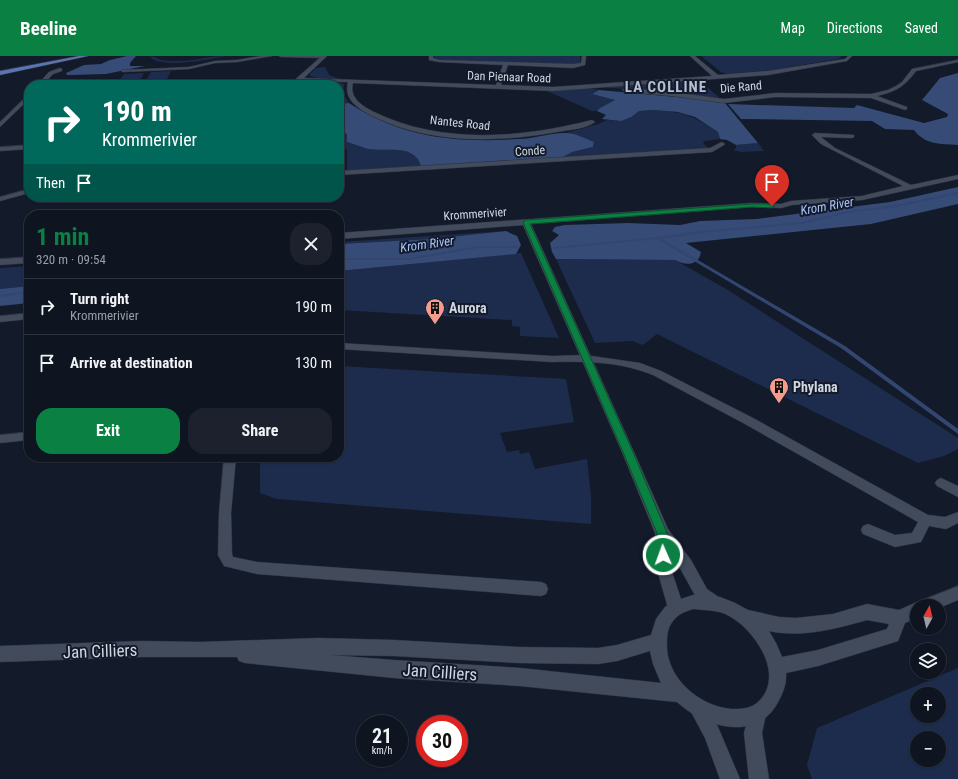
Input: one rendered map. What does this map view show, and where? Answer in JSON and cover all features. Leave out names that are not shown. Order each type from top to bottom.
[{"type":"main road","points":[[0,69],[64,56]]},
{"type":"main road","points":[[0,73],[86,56]]},
{"type":"street","points":[[298,80],[324,56]]},
{"type":"street","points":[[430,56],[431,59],[439,61],[573,66],[584,64],[584,56]]},
{"type":"street","points":[[692,56],[717,77]]},
{"type":"street","name":"Dan Pienaar Road","points":[[344,81],[553,89],[776,72],[847,60],[850,56]]},
{"type":"street","name":"Die Rand","points":[[590,87],[598,89],[666,93],[724,101],[781,94],[871,96],[890,92],[904,84],[914,70],[958,61]]},
{"type":"street","points":[[498,87],[506,64]]},
{"type":"street","points":[[45,80],[51,73],[60,70]]},
{"type":"street","name":"Dan Pienaar Road","points":[[300,78],[334,80]]},
{"type":"street","name":"Nantes Road","points":[[351,81],[349,87],[350,97],[360,106],[373,115],[418,130],[444,134],[496,138],[529,136],[565,130],[592,122]]},
{"type":"street","name":"Die Rand","points":[[871,96],[905,108]]},
{"type":"street","points":[[0,125],[24,101]]},
{"type":"street","points":[[852,136],[815,136],[833,149],[910,187]]},
{"type":"street","name":"Conde","points":[[344,174],[712,150],[722,144]]},
{"type":"street","points":[[0,149],[24,147]]},
{"type":"street","name":"Krommerivier","points":[[344,236],[752,205],[781,206],[791,203],[835,201],[862,198],[958,177]]},
{"type":"street","points":[[0,199],[24,192]]},
{"type":"street","points":[[526,222],[585,358],[628,452],[662,533],[686,565],[702,594],[714,603]]},
{"type":"street","points":[[0,262],[24,260]]},
{"type":"street","points":[[662,533],[663,566],[676,608]]},
{"type":"street","points":[[943,599],[958,593]]},
{"type":"street","points":[[694,602],[714,603],[730,608],[746,618],[760,631],[771,648],[777,666],[778,681],[774,694],[767,705],[757,714],[743,718],[729,719],[713,716],[698,708],[680,694],[667,677],[659,659],[657,641],[666,616],[676,608],[694,602]]},
{"type":"street","points":[[746,618],[779,625],[796,626],[833,622],[867,612],[899,618],[910,613]]},
{"type":"street","points":[[777,666],[818,658],[892,635],[899,618]]},
{"type":"street","name":"Jan Cilliers","points":[[0,654],[141,649],[200,650],[319,646],[394,648],[519,655],[598,656],[617,653],[657,641]]},
{"type":"street","name":"Jan Cilliers","points":[[200,650],[325,663],[520,677],[680,694]]},
{"type":"street","points":[[698,708],[712,733],[730,779]]},
{"type":"street","points":[[757,714],[753,733],[759,779]]},
{"type":"lane","points":[[123,72],[188,68],[215,62],[237,61],[270,56]]},
{"type":"lane","points":[[281,56],[324,56]]},
{"type":"lane","points":[[146,70],[158,63]]},
{"type":"lane","points":[[0,319],[24,317]]},
{"type":"lane","points":[[344,346],[552,359],[585,358],[640,366],[678,383],[926,520],[946,523],[958,517]]},
{"type":"lane","points":[[0,440],[24,437]]},
{"type":"lane","points":[[230,462],[225,513],[225,555],[229,562],[256,568],[541,589]]},
{"type":"lane","points":[[942,483],[958,492]]},
{"type":"lane","points":[[868,530],[895,540],[916,538],[926,520]]},
{"type":"shaded area","points":[[127,56],[136,56],[130,63],[130,66],[145,66],[106,74],[67,75],[66,73],[84,65],[101,64]]},
{"type":"shaded area","points":[[150,56],[161,60],[178,61],[226,56],[198,61],[174,63],[155,60]]},
{"type":"shaded area","points":[[434,56],[580,56],[580,63],[573,65],[440,60],[435,59]]},
{"type":"shaded area","points":[[701,56],[842,56],[838,59],[772,70],[727,74],[721,72]]},
{"type":"shaded area","points":[[325,67],[329,75],[340,79],[317,78],[310,76],[316,68]]},
{"type":"shaded area","points":[[171,71],[166,80],[146,80],[151,72]]},
{"type":"shaded area","points":[[144,73],[140,80],[120,80],[124,74]]},
{"type":"shaded area","points":[[958,73],[958,145],[934,143],[923,139],[914,130],[885,129],[872,121],[741,119],[728,104],[854,108],[857,105],[924,123],[947,117],[948,114],[922,100],[940,78]]},
{"type":"shaded area","points":[[698,79],[722,100],[661,92],[601,87]]},
{"type":"shaded area","points":[[584,88],[599,90],[592,94],[616,100],[597,111],[592,111],[547,91]]},
{"type":"shaded area","points":[[599,90],[725,103],[758,143],[736,145],[727,140],[720,139],[718,132],[695,117],[678,112],[653,110],[639,111],[631,117],[621,121],[602,119],[606,115],[597,111],[615,100],[592,94]]},
{"type":"shaded area","points":[[344,96],[349,103],[344,104]]},
{"type":"shaded area","points":[[349,103],[369,115],[389,124],[430,136],[451,139],[495,140],[524,139],[569,133],[594,142],[593,147],[572,152],[563,157],[421,166],[412,154],[406,151],[368,149],[347,142],[347,134],[344,133],[344,104]]},
{"type":"shaded area","points":[[653,110],[680,113],[694,118],[718,132],[720,139],[705,141],[703,143],[708,148],[563,157],[571,152],[593,147],[594,143],[566,133],[607,120],[620,121],[639,111]]},
{"type":"shaded area","points":[[344,133],[347,134],[347,142],[368,149],[406,151],[417,159],[421,166],[347,171],[347,149],[344,149]]},
{"type":"shaded area","points":[[758,143],[764,151],[741,152],[733,150],[736,148],[736,145]]},
{"type":"shaded area","points":[[958,187],[958,204],[871,224],[686,243],[701,252],[698,260],[691,264],[675,260],[556,259],[552,252],[550,243],[559,235],[552,231],[555,227],[565,225],[628,223],[680,225],[700,221],[756,219],[890,202]]},
{"type":"shaded area","points":[[506,231],[430,239],[344,244],[344,242]]},
{"type":"shaded area","points":[[506,231],[517,236],[521,245],[516,254],[344,271],[344,244],[430,239]]},
{"type":"shaded area","points":[[521,253],[559,338],[520,336],[520,327],[512,326],[512,320],[344,310],[344,271]]},
{"type":"shaded area","points":[[556,259],[675,260],[728,290],[958,438],[958,449],[944,456],[918,463],[657,334],[643,345],[632,341],[595,343]]},
{"type":"shaded area","points":[[24,266],[24,287],[0,289],[0,268]]},
{"type":"shaded area","points":[[24,287],[24,304],[0,306],[0,289]]},
{"type":"shaded area","points":[[344,366],[566,379],[574,422],[500,433],[507,452],[519,450],[520,454],[529,452],[535,469],[587,459],[591,497],[591,524],[277,499],[260,493],[260,462],[344,462]]},
{"type":"shaded area","points":[[958,668],[958,779],[812,779],[807,765],[817,728],[910,688],[910,723],[946,723],[946,687],[913,687],[932,679],[946,679],[946,673]]},
{"type":"waterway","name":"Krom River","points":[[658,238],[701,232],[802,223],[848,212],[896,206],[958,193]]},
{"type":"waterway","name":"Krom River","points":[[555,248],[658,238]]},
{"type":"waterway","points":[[658,238],[843,347],[958,432]]},
{"type":"waterway","name":"Krom River","points":[[344,259],[409,259],[478,247],[517,247]]},
{"type":"waterway","name":"Krom River","points":[[0,296],[24,293]]},
{"type":"place","name":"Aurora","points":[[435,325]]},
{"type":"place","name":"Phylana","points":[[779,404]]},
{"type":"district","name":"LA COLLINE","points":[[666,87]]},
{"type":"route","points":[[663,555],[662,533],[628,452],[526,222],[752,205],[772,206]]}]
